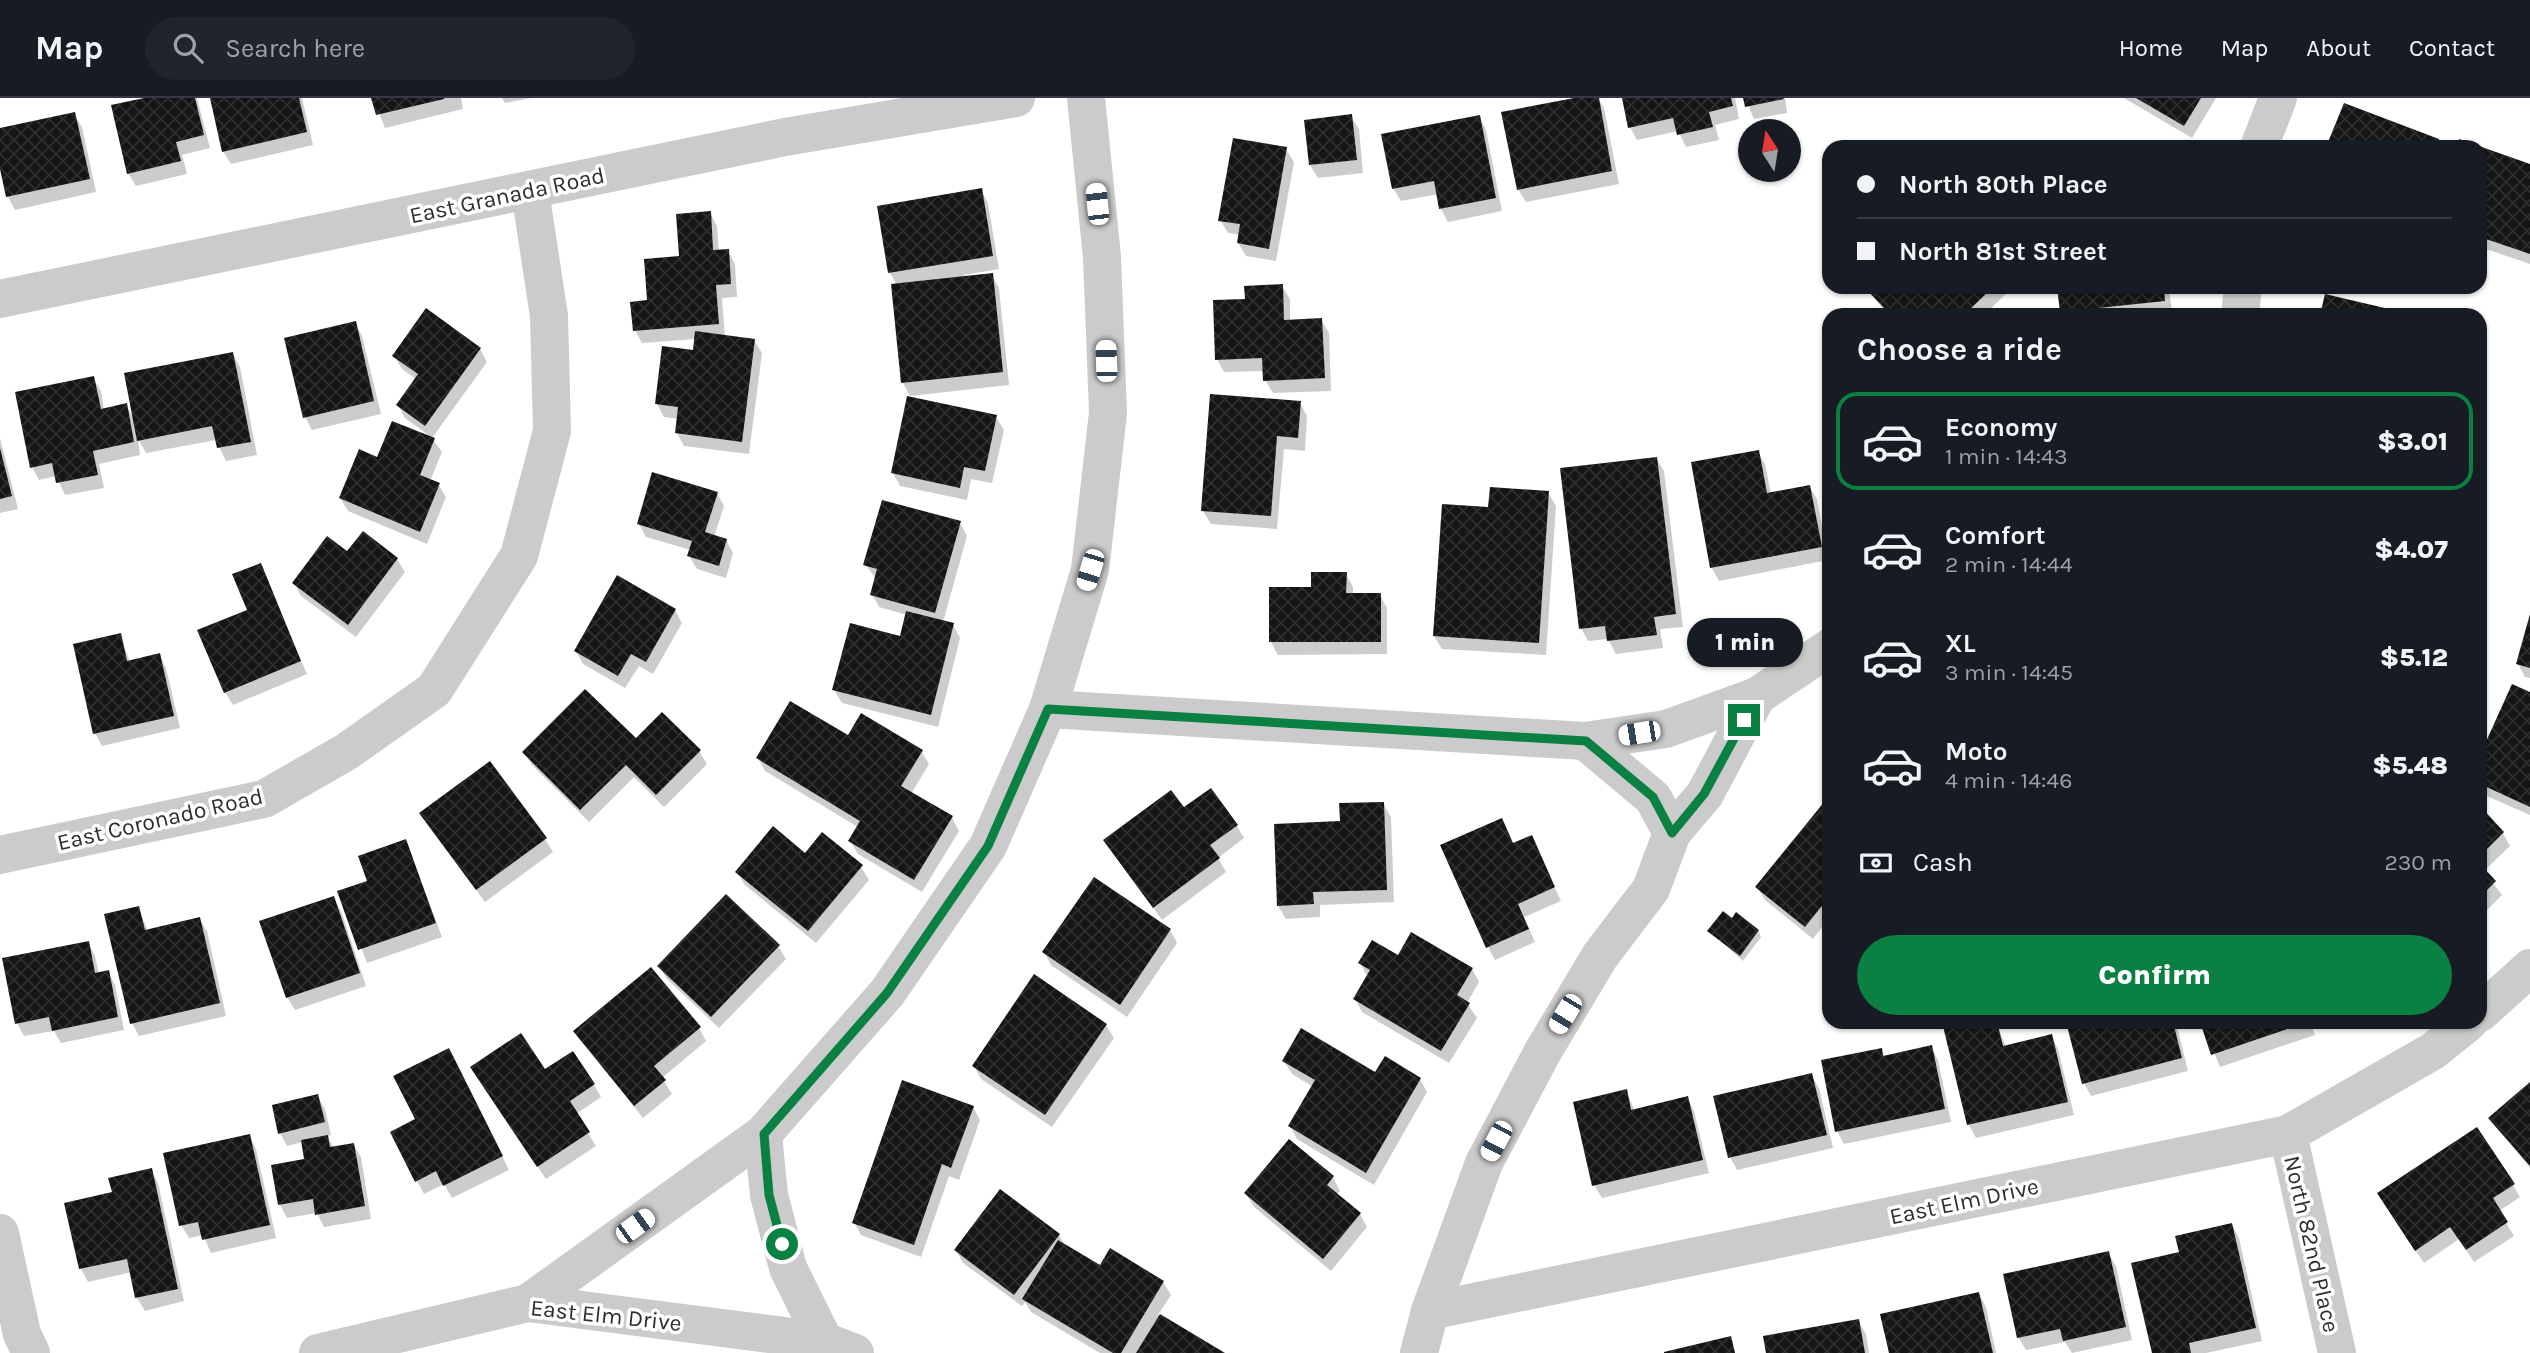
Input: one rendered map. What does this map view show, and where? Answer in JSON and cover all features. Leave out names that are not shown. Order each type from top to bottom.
[{"type":"street","name":"East Granada Road","points":[[0,299],[785,137],[1016,98]]},
{"type":"street","points":[[528,1303],[764,1134],[887,993],[988,846],[1048,709],[1090,570],[1108,413],[1102,257],[1086,98]]},
{"type":"street","points":[[2262,140],[2278,98]]},
{"type":"street","name":"East Coronado Road","points":[[0,855],[264,799],[346,752],[434,690],[519,556],[552,431],[549,316],[530,191]]},
{"type":"street","points":[[1048,709],[1586,741],[1666,729],[1757,695],[1822,653]]},
{"type":"street","points":[[1419,1353],[1430,1311],[1484,1163],[1542,1053],[1594,967],[1651,889],[1672,833],[1704,794],[1757,695]]},
{"type":"street","points":[[1586,741],[1653,797],[1672,833]]},
{"type":"street","points":[[2487,1007],[2530,968]]},
{"type":"street","name":"East Elm Drive","points":[[1430,1311],[2288,1134],[2433,1051],[2460,1029]]},
{"type":"street","points":[[764,1134],[769,1195],[788,1268],[839,1347]]},
{"type":"street","name":"North 82nd Place","points":[[2288,1134],[2337,1353]]},
{"type":"street","points":[[0,1233],[22,1334],[31,1353]]},
{"type":"street","name":"East Elm Drive","points":[[318,1353],[528,1303],[839,1347]]},
{"type":"building","points":[[144,98],[195,98],[204,135],[176,142],[181,161],[127,174],[111,105]]},
{"type":"building","points":[[210,98],[299,98],[307,132],[222,152]]},
{"type":"building","points":[[371,98],[444,98],[444,99],[376,115]]},
{"type":"building","points":[[1574,98],[1599,98],[1612,171],[1517,190],[1501,112]]},
{"type":"building","points":[[1622,98],[1731,98],[1733,106],[1709,112],[1713,127],[1677,135],[1673,118],[1628,128]]},
{"type":"building","points":[[1743,98],[1783,98],[1784,99],[1745,107]]},
{"type":"building","points":[[2136,98],[2201,98],[2184,126]]},
{"type":"building","points":[[2344,103],[2439,139],[2439,140],[2329,140]]},
{"type":"building","points":[[75,112],[90,179],[6,197],[0,169],[0,128]]},
{"type":"building","points":[[1352,114],[1357,160],[1309,165],[1304,120]]},
{"type":"building","points":[[1480,115],[1496,198],[1439,209],[1434,181],[1392,189],[1381,134]]},
{"type":"building","points":[[1233,138],[1287,147],[1269,249],[1237,243],[1240,224],[1218,221]]},
{"type":"building","points":[[2487,149],[2530,164],[2530,254],[2487,239]]},
{"type":"building","points":[[982,188],[993,256],[888,273],[877,206]]},
{"type":"building","points":[[711,211],[713,250],[729,249],[731,284],[716,285],[719,324],[633,331],[630,302],[647,300],[644,259],[679,256],[676,214]]},
{"type":"building","points":[[993,273],[1003,372],[901,383],[891,284]]},
{"type":"building","points":[[1283,284],[1284,320],[1322,318],[1325,378],[1263,381],[1262,358],[1215,360],[1213,300],[1245,299],[1244,286]]},
{"type":"building","points":[[1871,294],[1986,294],[1971,308],[1884,308]]},
{"type":"building","points":[[2058,294],[2164,294],[2165,301],[2098,308],[2060,308]]},
{"type":"building","points":[[2325,294],[2385,308],[2322,308]]},
{"type":"building","points":[[426,308],[481,348],[425,426],[396,405],[418,374],[392,356]]},
{"type":"building","points":[[356,321],[374,401],[303,418],[284,338]]},
{"type":"building","points":[[695,331],[755,339],[742,442],[675,433],[678,407],[655,404],[662,346],[693,350]]},
{"type":"building","points":[[233,352],[251,442],[217,448],[212,426],[137,441],[124,373]]},
{"type":"building","points":[[94,376],[101,409],[127,403],[134,442],[93,451],[98,475],[56,483],[52,463],[30,468],[15,392]]},
{"type":"building","points":[[1210,394],[1301,401],[1298,438],[1277,436],[1271,516],[1201,511]]},
{"type":"building","points":[[907,396],[997,415],[985,471],[964,467],[960,488],[891,473]]},
{"type":"building","points":[[392,421],[435,438],[420,475],[440,483],[420,532],[339,498],[359,449],[377,457]]},
{"type":"building","points":[[0,448],[12,496],[0,499]]},
{"type":"building","points":[[1759,450],[1767,493],[1810,485],[1822,547],[1710,568],[1691,462]]},
{"type":"building","points":[[1657,457],[1676,614],[1654,617],[1657,635],[1607,641],[1605,626],[1579,629],[1560,468]]},
{"type":"building","points":[[652,472],[718,492],[705,532],[727,539],[719,566],[687,556],[692,541],[637,524]]},
{"type":"building","points":[[1490,487],[1549,491],[1539,643],[1433,636],[1442,504],[1488,507]]},
{"type":"building","points":[[882,500],[961,521],[935,613],[870,595],[877,569],[863,565]]},
{"type":"building","points":[[363,531],[398,558],[348,625],[292,583],[327,536],[347,551]]},
{"type":"building","points":[[261,563],[301,661],[224,693],[197,630],[247,610],[232,574]]},
{"type":"building","points":[[1311,572],[1347,572],[1346,593],[1381,593],[1381,642],[1269,642],[1269,587],[1311,587]]},
{"type":"building","points":[[617,575],[676,609],[646,662],[631,654],[618,676],[574,651]]},
{"type":"building","points":[[906,611],[954,623],[931,715],[832,690],[850,623],[900,636]]},
{"type":"building","points":[[2530,614],[2530,668],[2516,664]]},
{"type":"building","points":[[121,633],[127,661],[160,653],[174,716],[93,734],[73,644]]},
{"type":"building","points":[[2512,684],[2530,692],[2530,807],[2487,787],[2487,739]]},
{"type":"building","points":[[585,689],[636,738],[662,712],[701,750],[656,795],[626,765],[580,810],[522,752]]},
{"type":"building","points":[[790,701],[848,735],[861,713],[923,750],[901,786],[953,816],[914,880],[848,841],[860,821],[756,758]]},
{"type":"building","points":[[490,761],[547,838],[476,890],[419,813]]},
{"type":"building","points":[[1211,788],[1238,825],[1210,845],[1220,858],[1153,908],[1103,840],[1171,790],[1184,807]]},
{"type":"building","points":[[1384,802],[1387,890],[1313,892],[1314,904],[1277,906],[1274,824],[1340,821],[1339,803]]},
{"type":"building","points":[[1822,805],[1822,906],[1805,927],[1755,887]]},
{"type":"building","points":[[2487,814],[2504,832],[2487,849]]},
{"type":"building","points":[[1502,818],[1513,843],[1532,835],[1555,887],[1518,904],[1529,929],[1486,948],[1440,845]]},
{"type":"building","points":[[773,826],[805,853],[822,832],[863,865],[808,931],[735,872]]},
{"type":"building","points":[[406,839],[436,923],[358,950],[337,891],[367,881],[358,856]]},
{"type":"building","points":[[2487,871],[2496,881],[2487,890]]},
{"type":"building","points":[[1094,877],[1171,929],[1120,1005],[1042,952]]},
{"type":"building","points":[[726,894],[780,945],[711,1017],[657,966]]},
{"type":"building","points":[[334,896],[360,973],[286,998],[259,921]]},
{"type":"building","points":[[139,906],[145,930],[200,917],[220,1003],[130,1024],[104,914]]},
{"type":"building","points":[[1723,911],[1732,918],[1736,912],[1759,930],[1740,956],[1707,931]]},
{"type":"building","points":[[1411,932],[1473,968],[1457,995],[1470,1003],[1441,1051],[1353,999],[1370,970],[1358,963],[1372,940],[1398,955]]},
{"type":"building","points":[[89,941],[95,973],[109,970],[118,1017],[52,1031],[49,1017],[15,1024],[2,958]]},
{"type":"building","points":[[651,967],[701,1027],[654,1066],[666,1080],[634,1106],[573,1031]]},
{"type":"building","points":[[1034,974],[1107,1024],[1045,1115],[972,1066]]},
{"type":"building","points":[[1301,1028],[1375,1072],[1385,1056],[1421,1078],[1366,1173],[1288,1126],[1315,1080],[1282,1061]]},
{"type":"building","points":[[1944,1029],[1999,1029],[2003,1046],[2052,1034],[2068,1102],[1967,1125]]},
{"type":"building","points":[[2068,1029],[2175,1029],[2182,1058],[2082,1084]]},
{"type":"building","points":[[2202,1029],[2287,1029],[2211,1055]]},
{"type":"building","points":[[521,1033],[545,1069],[573,1051],[595,1084],[570,1101],[590,1132],[537,1167],[470,1067]]},
{"type":"building","points":[[1932,1045],[1945,1109],[1835,1132],[1821,1060],[1882,1048],[1883,1056]]},
{"type":"building","points":[[449,1048],[503,1156],[443,1186],[436,1171],[415,1182],[390,1132],[415,1119],[393,1076]]},
{"type":"building","points":[[1812,1073],[1827,1135],[1728,1158],[1713,1096]]},
{"type":"building","points":[[902,1080],[974,1106],[951,1168],[942,1164],[914,1245],[852,1223]]},
{"type":"building","points":[[2530,1082],[2530,1166],[2488,1118]]},
{"type":"building","points":[[1627,1089],[1631,1110],[1688,1096],[1703,1160],[1592,1186],[1573,1102]]},
{"type":"building","points":[[318,1094],[325,1122],[278,1134],[272,1105]]},
{"type":"building","points":[[2477,1127],[2515,1184],[2493,1198],[2508,1222],[2466,1250],[2450,1227],[2415,1251],[2377,1193]]},
{"type":"building","points":[[250,1134],[270,1225],[202,1240],[198,1222],[179,1226],[163,1153]]},
{"type":"building","points":[[328,1135],[330,1147],[354,1143],[365,1206],[315,1215],[313,1199],[278,1205],[271,1165],[304,1159],[301,1140]]},
{"type":"building","points":[[1289,1139],[1334,1176],[1327,1185],[1361,1213],[1323,1259],[1244,1193]]},
{"type":"building","points":[[152,1168],[178,1289],[135,1298],[127,1259],[79,1269],[64,1203],[112,1192],[108,1178]]},
{"type":"building","points":[[1000,1189],[1060,1234],[1014,1295],[954,1250]]},
{"type":"building","points":[[2232,1223],[2256,1328],[2189,1343],[2191,1353],[2152,1353],[2131,1263],[2179,1252],[2175,1236]]},
{"type":"building","points":[[1058,1240],[1100,1265],[1110,1248],[1164,1281],[1121,1353],[1113,1353],[1022,1299]]},
{"type":"building","points":[[2109,1251],[2126,1327],[2063,1341],[2060,1329],[2017,1338],[2003,1274]]},
{"type":"building","points":[[1979,1292],[1993,1353],[1889,1353],[1880,1314]]},
{"type":"building","points":[[1160,1314],[1225,1353],[1136,1353]]},
{"type":"building","points":[[1859,1319],[1865,1353],[1766,1353],[1763,1336]]},
{"type":"building","points":[[1731,1336],[1735,1353],[1664,1353],[1664,1352]]},
{"type":"route","points":[[782,1244],[769,1195],[764,1134],[887,993],[988,846],[1048,709],[1586,741],[1653,797],[1672,833],[1704,794],[1744,720]]}]
